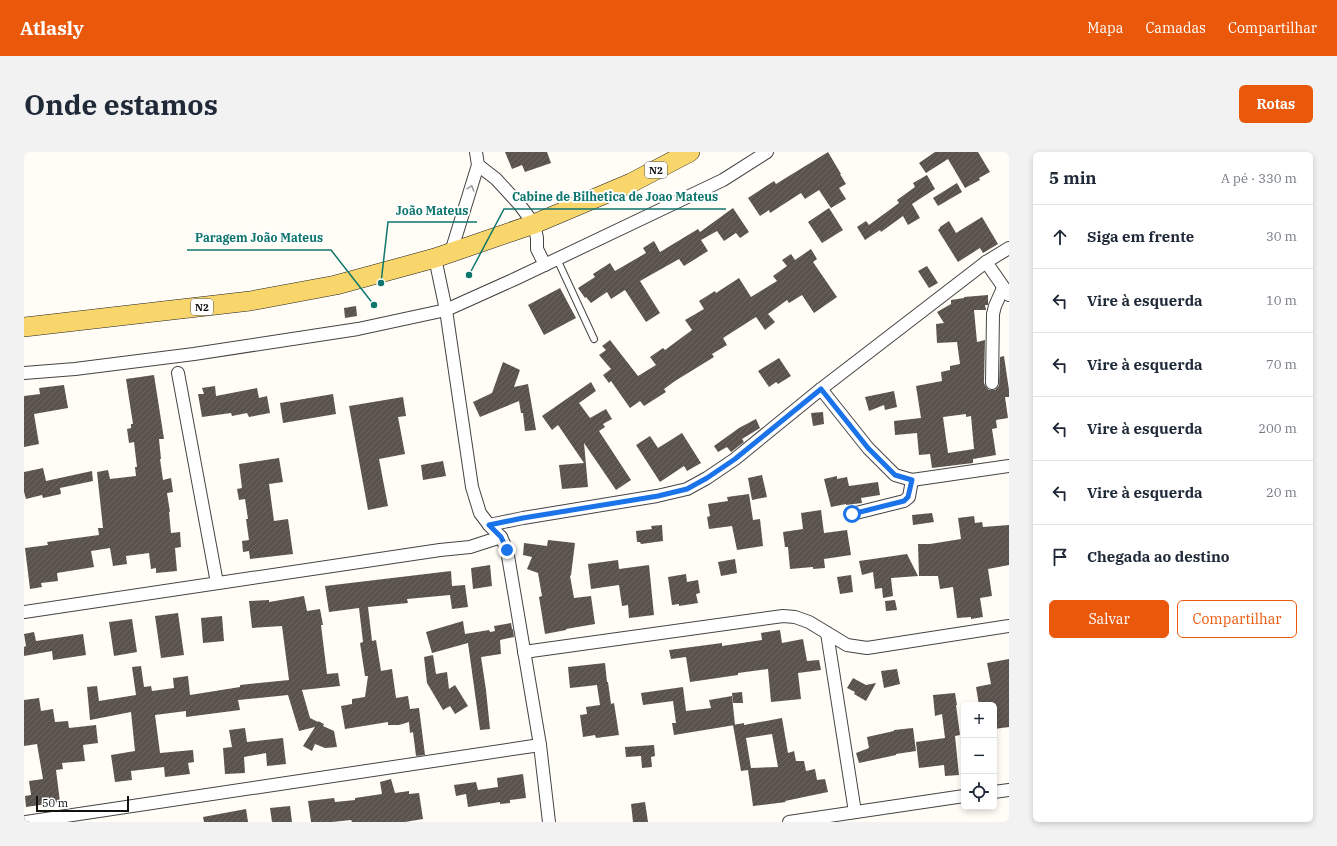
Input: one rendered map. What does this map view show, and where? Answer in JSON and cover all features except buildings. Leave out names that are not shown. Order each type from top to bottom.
[{"type":"main road","name":"N2","points":[[24,326],[250,301],[336,285],[443,255],[534,224],[630,183],[690,152]]},
{"type":"street","points":[[476,152],[478,165],[443,255],[446,310],[472,486],[480,513],[501,537],[507,550],[540,745],[549,822]]},
{"type":"street","points":[[24,372],[75,369],[210,352],[358,329],[446,310],[545,266],[723,180],[767,152]]},
{"type":"street","points":[[478,165],[496,179],[519,204],[534,224],[537,238],[537,249],[545,266]]},
{"type":"street","points":[[489,525],[658,496],[687,489],[707,478],[735,459],[821,389],[986,262],[1009,248]]},
{"type":"street","points":[[986,262],[1006,291],[995,306],[993,314],[992,383]]},
{"type":"street","points":[[178,373],[217,583]]},
{"type":"street","points":[[821,389],[868,448],[895,475],[912,480],[1009,466]]},
{"type":"street","points":[[852,514],[904,501],[908,497],[912,480]]},
{"type":"street","points":[[24,612],[440,550],[470,547],[501,537]]},
{"type":"street","points":[[524,652],[782,616],[809,622],[847,645],[867,648],[1009,626]]},
{"type":"street","points":[[827,632],[855,812]]},
{"type":"street","points":[[26,822],[540,745]]},
{"type":"street","points":[[997,792],[1009,790]]},
{"type":"street","points":[[789,822],[961,796]]},
{"type":"lane","points":[[558,259],[594,339]]},
{"type":"place","name":"Cabine de Bilhetica de Joao Mateus","points":[[469,275]]},
{"type":"place","name":"João Mateus","points":[[381,283]]},
{"type":"place","name":"Paragem João Mateus","points":[[374,305]]},
{"type":"route","points":[[507,550],[501,537],[489,525],[658,496],[687,489],[707,478],[735,459],[821,389],[868,448],[895,475],[912,480],[908,497],[904,501],[852,514]]}]
